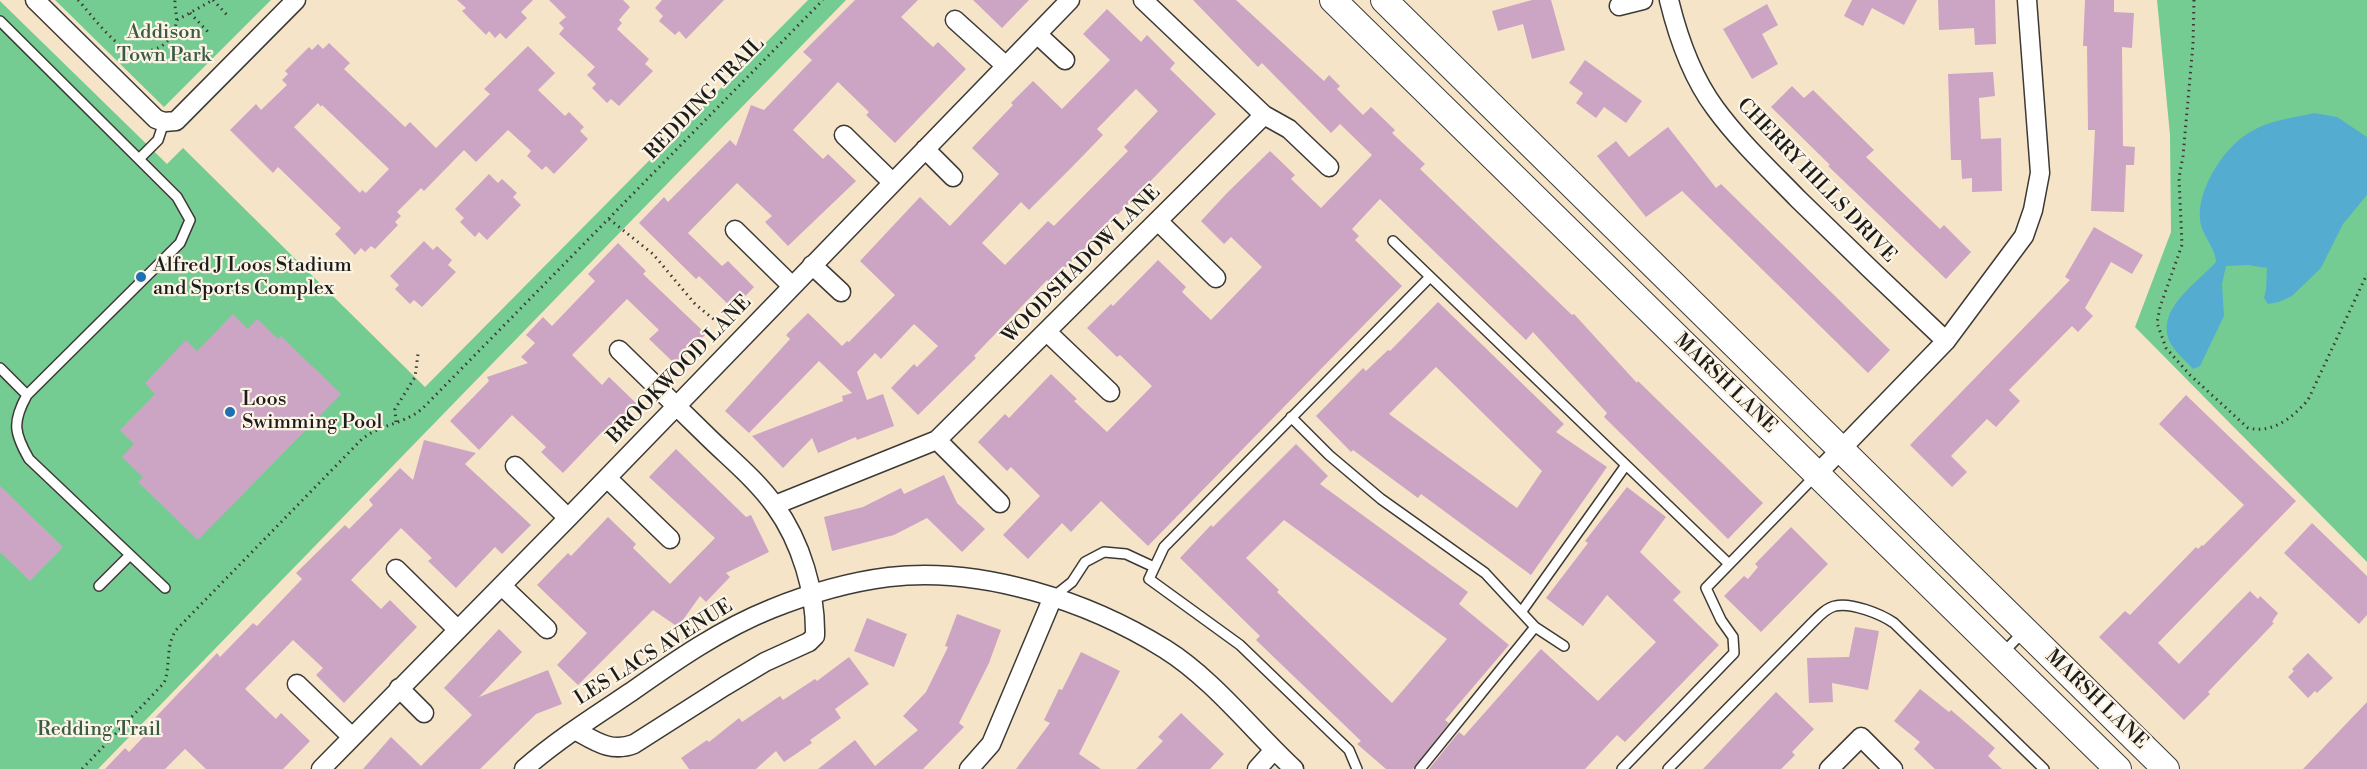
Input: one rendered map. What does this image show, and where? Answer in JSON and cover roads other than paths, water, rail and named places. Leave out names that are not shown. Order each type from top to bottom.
[{"type":"main road","name":"MARSH LANE","points":[[1333,0],[2118,769]]},
{"type":"main road","name":"MARSH LANE","points":[[1384,0],[2166,769]]},
{"type":"street","points":[[35,0],[156,119],[164,122],[176,121],[296,0]]},
{"type":"street","name":"BROOKWOOD LANE","points":[[321,769],[502,586],[1070,0]]},
{"type":"street","points":[[1143,0],[1264,115],[1289,129],[1329,167]]},
{"type":"street","points":[[1619,6],[1643,0]]},
{"type":"street","name":"CHERRY HILLS DRIVE","points":[[1669,0],[1675,25],[1691,64],[1714,108],[1787,188],[1946,341]]},
{"type":"street","points":[[1817,474],[1946,341],[2024,236],[2033,210],[2040,173],[2027,0]]},
{"type":"street","points":[[956,20],[1006,66]]},
{"type":"street","points":[[1037,34],[1065,60]]},
{"type":"street","name":"WOODSHADOW LANE","points":[[775,505],[937,440],[1159,222],[1264,115]]},
{"type":"street","points":[[844,135],[892,182]]},
{"type":"street","points":[[925,149],[953,177]]},
{"type":"street","points":[[1159,222],[1216,278]]},
{"type":"street","points":[[735,230],[792,286]]},
{"type":"street","points":[[812,265],[841,292]]},
{"type":"street","points":[[1047,333],[1110,392]]},
{"type":"street","points":[[575,730],[610,748],[624,748],[634,744],[745,674],[809,642],[815,636],[811,594],[805,570],[789,527],[775,505],[620,350]]},
{"type":"street","points":[[937,440],[1000,503]]},
{"type":"street","points":[[515,466],[568,518]]},
{"type":"street","points":[[607,478],[670,539]]},
{"type":"street","points":[[396,569],[458,630]]},
{"type":"street","name":"LES LACS AVENUE","points":[[524,769],[651,677],[717,636],[769,610],[811,594],[889,577],[916,576],[962,578],[1010,585],[1053,597],[1093,612],[1167,650],[1202,679],[1294,769]]},
{"type":"street","points":[[502,586],[547,629]]},
{"type":"street","points":[[969,769],[991,744],[1053,597]]},
{"type":"street","points":[[297,684],[352,737]]},
{"type":"street","points":[[399,688],[424,712]]},
{"type":"street","points":[[1829,769],[1861,737],[1893,769]]},
{"type":"street","points":[[1257,769],[1274,750]]},
{"type":"lane","points":[[0,21],[177,197],[190,220],[180,243],[27,395],[17,413],[17,439],[29,459],[165,588]]},
{"type":"lane","points":[[139,159],[158,140],[164,122]]},
{"type":"lane","points":[[1394,242],[1729,564]]},
{"type":"lane","points":[[1357,769],[1349,750],[1240,645],[1149,579],[1164,547],[1430,277]]},
{"type":"lane","points":[[0,368],[27,395]]},
{"type":"lane","points":[[1291,417],[1329,455],[1381,499],[1485,573],[1535,627],[1564,646]]},
{"type":"lane","points":[[1522,611],[1626,465]]},
{"type":"lane","points":[[1622,769],[1734,652],[1733,637],[1721,620],[1706,588],[1817,474]]},
{"type":"lane","points":[[1053,597],[1072,582],[1085,562],[1104,552],[1126,554],[1154,567]]},
{"type":"lane","points":[[99,586],[130,555]]},
{"type":"lane","points":[[1668,769],[1824,611],[1836,605],[1880,613],[1894,623],[2044,769]]},
{"type":"lane","points":[[1420,769],[1535,627]]},
{"type":"lane","points":[[2002,654],[2024,630]]},
{"type":"water","points":[[2314,113],[2337,117],[2367,137],[2367,195],[2343,224],[2321,268],[2292,296],[2268,304],[2264,298],[2267,268],[2248,265],[2226,266],[2222,284],[2224,316],[2200,366],[2193,369],[2171,344],[2167,332],[2172,309],[2189,288],[2216,262],[2200,219],[2200,207],[2208,182],[2232,146],[2252,131],[2274,122]]},
{"type":"place","name":"Alfred J Loos Stadium and Sports Complex","points":[[141,277]]},
{"type":"place","name":"Loos Swimming Pool","points":[[230,412]]},
{"type":"park label","name":"Addison Town Park","points":[[164,44]]},
{"type":"park label","name":"Redding Trail","points":[[99,730]]}]
